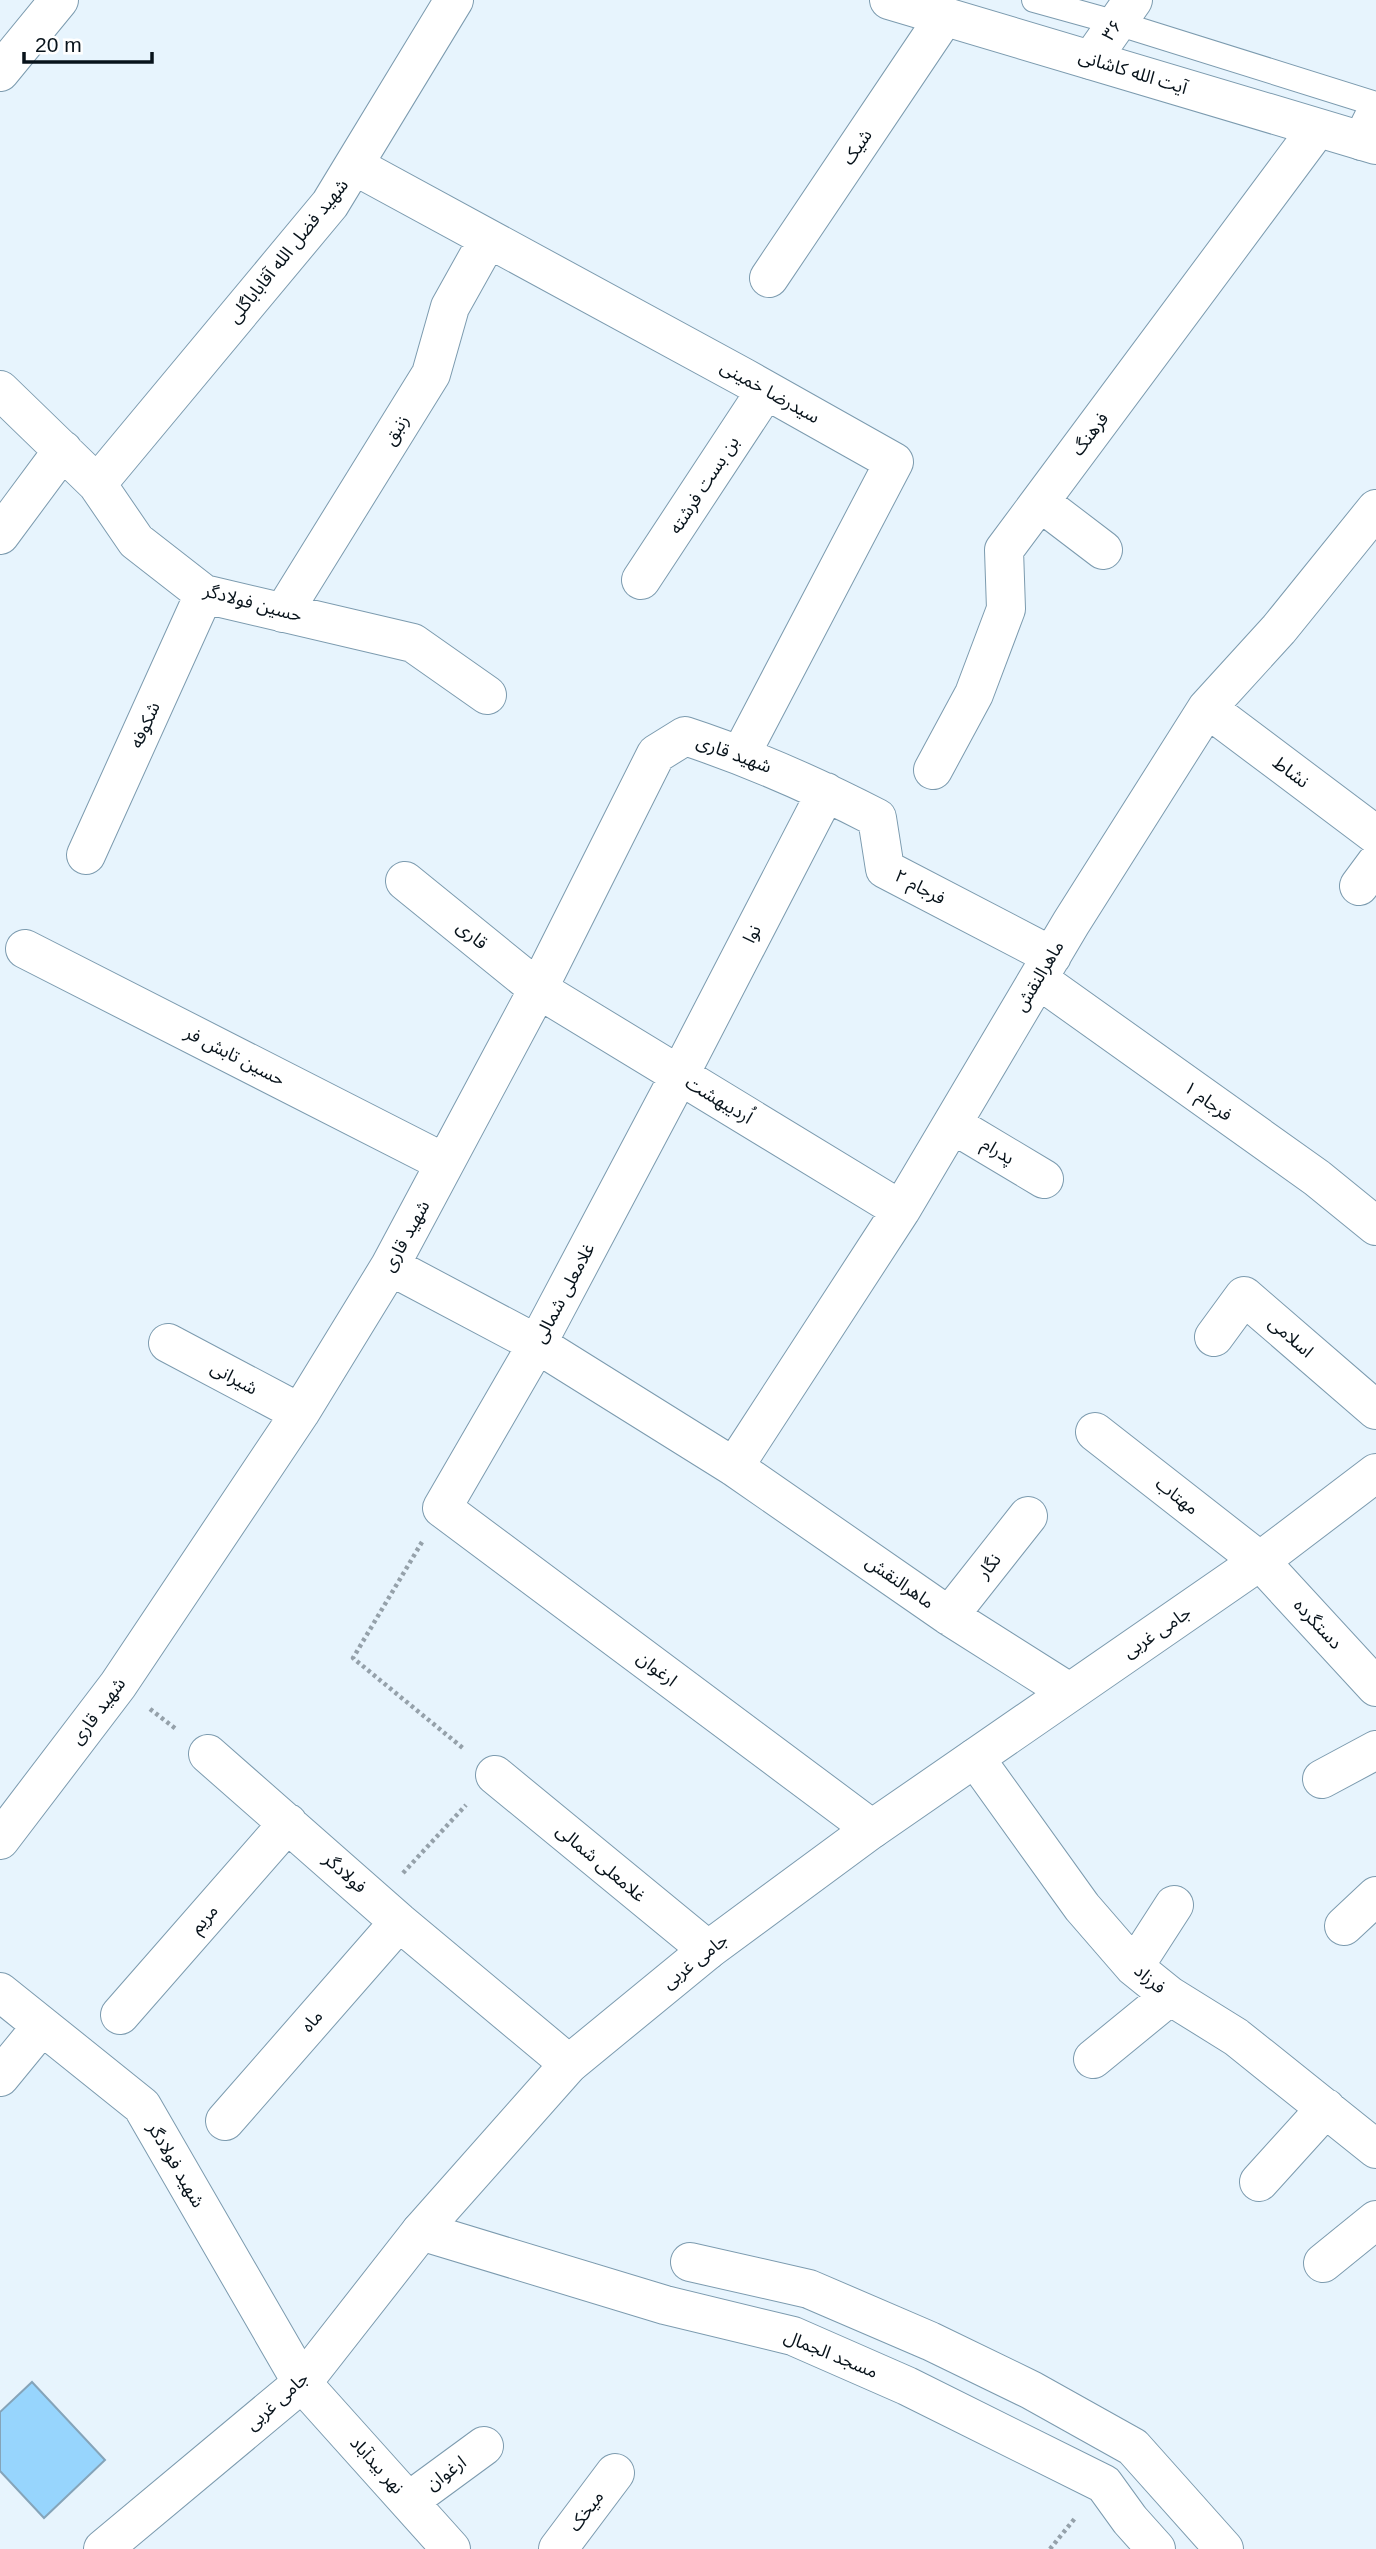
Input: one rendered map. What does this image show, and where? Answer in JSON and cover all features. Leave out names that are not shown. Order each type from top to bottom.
[{"type":"street","points":[[0,72],[59,0]]},
{"type":"street","name":"شهید فضل الله آقاباباگلی","points":[[97,484],[330,204],[454,0]]},
{"type":"street","name":"آیت الله کاشانی","points":[[889,0],[1317,129],[1371,133]]},
{"type":"street","name":"۳۶","points":[[1091,60],[1125,12]]},
{"type":"street","name":"شیک","points":[[769,278],[945,16]]},
{"type":"street","name":"فرهنگ","points":[[933,770],[974,694],[1006,609],[1004,550],[1317,129]]},
{"type":"street","name":"سیدرضا خمینی","points":[[355,166],[894,462],[741,754]]},
{"type":"street","name":"زنبق","points":[[283,613],[431,374],[450,307],[488,239]]},
{"type":"street","name":"حسین فولادگر","points":[[0,390],[97,484],[136,541],[204,594],[413,643],[487,695]]},
{"type":"street","name":"بن بست فرشته","points":[[641,580],[766,390]]},
{"type":"street","points":[[0,535],[63,450]]},
{"type":"street","points":[[1040,502],[1103,551]]},
{"type":"street","name":"ماهرالنقش","points":[[734,1467],[901,1210],[1045,967],[1206,708],[1279,629],[1376,509]]},
{"type":"street","name":"شکوفه","points":[[86,855],[204,594]]},
{"type":"street","name":"نشاط","points":[[1206,708],[1376,835]]},
{"type":"street","name":"شهید قاری","points":[[0,1840],[118,1685],[300,1413],[390,1266],[538,989],[656,754],[685,736],[741,754],[825,792]]},
{"type":"street","name":"فرجام ۲","points":[[825,792],[877,818],[885,869],[1045,967]]},
{"type":"street","name":"نوا","points":[[679,1076],[825,792]]},
{"type":"street","name":"قاری","points":[[405,881],[538,989]]},
{"type":"street","name":"حسین تابش فر","points":[[25,949],[445,1163]]},
{"type":"street","name":"فرجام ۱","points":[[1045,967],[1376,1226]]},
{"type":"street","name":"اُردیبهشت","points":[[538,989],[901,1210]]},
{"type":"street","name":"غلامعلی شمالی","points":[[442,1508],[537,1343],[679,1076]]},
{"type":"street","name":"پدرام","points":[[952,1124],[1044,1179]]},
{"type":"street","name":"ماهرالنقش","points":[[390,1266],[537,1343],[734,1467],[949,1616],[1069,1692]]},
{"type":"street","name":"اسلامی","points":[[1214,1337],[1244,1296],[1376,1410]]},
{"type":"street","name":"شیرانی","points":[[168,1343],[300,1413]]},
{"type":"street","name":"مهتاب","points":[[1095,1432],[1260,1561]]},
{"type":"street","name":"جامی غربی","points":[[103,2549],[302,2383],[421,2231],[569,2064],[708,1950],[872,1829],[1260,1561],[1376,1473]]},
{"type":"street","name":"ارغوان","points":[[442,1508],[872,1829]]},
{"type":"street","name":"نگار","points":[[949,1616],[1028,1516]]},
{"type":"street","name":"دستگرده","points":[[1260,1561],[1376,1687]]},
{"type":"street","points":[[1322,1779],[1376,1750]]},
{"type":"street","name":"فولادگر","points":[[208,1754],[388,1912],[569,2064]]},
{"type":"street","name":"فرزاد","points":[[975,1758],[1082,1907],[1134,1967],[1170,1996],[1236,2037],[1376,2149]]},
{"type":"street","name":"غلامعلی شمالی","points":[[495,1775],[708,1950]]},
{"type":"street","name":"مریم","points":[[120,2015],[288,1823]]},
{"type":"street","points":[[1344,1926],[1376,1896]]},
{"type":"street","points":[[1134,1967],[1174,1905]]},
{"type":"street","name":"ماه","points":[[225,2121],[388,1912]]},
{"type":"street","name":"شهید فولادگر","points":[[0,1992],[142,2106],[302,2383]]},
{"type":"street","points":[[1093,2059],[1170,1996]]},
{"type":"street","points":[[0,2077],[41,2027]]},
{"type":"street","points":[[1259,2182],[1326,2108]]},
{"type":"street","points":[[1323,2263],[1376,2220]]},
{"type":"street","name":"مسجد الجمال","points":[[421,2231],[666,2305],[793,2336],[907,2386],[1104,2484],[1130,2520],[1156,2549]]},
{"type":"street","points":[[690,2262],[809,2289],[930,2341],[1031,2390],[1133,2447],[1224,2549]]},
{"type":"street","name":"نهر بیدآباد","points":[[302,2383],[451,2549]]},
{"type":"street","name":"ارغوان","points":[[409,2501],[484,2446]]},
{"type":"street","name":"میخک","points":[[558,2549],[615,2473]]},
{"type":"lane","points":[[1034,0],[1125,12],[1376,104]]},
{"type":"path","points":[[388,1912],[495,1775],[354,1658],[442,1508]]},
{"type":"path","points":[[118,1685],[208,1754]]},
{"type":"path","points":[[1050,2549],[1069,2526]]},
{"type":"building","points":[[32,2382],[105,2460],[44,2518],[0,2471],[0,2412]]}]
